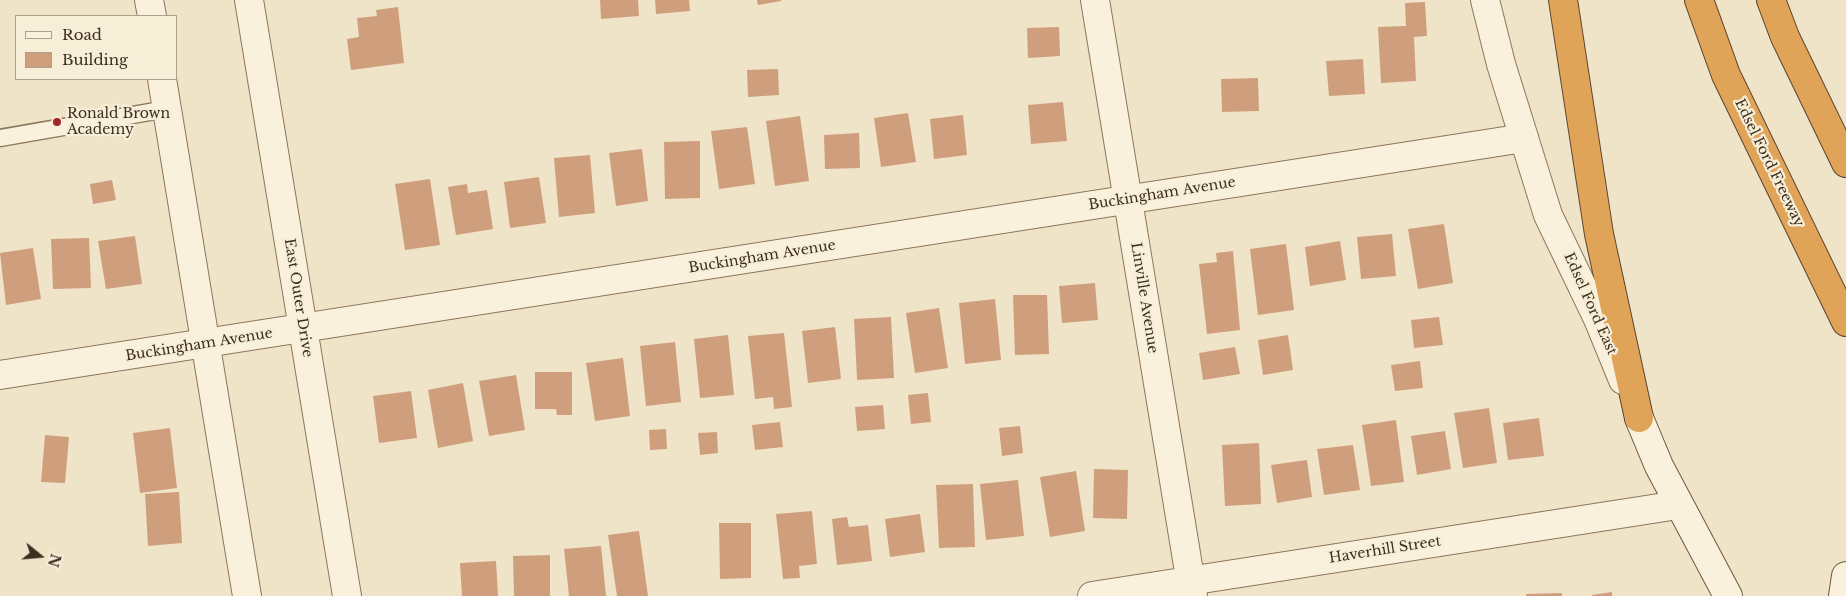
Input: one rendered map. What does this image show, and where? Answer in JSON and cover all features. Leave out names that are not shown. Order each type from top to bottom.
[{"type":"highway","points":[[1563,0],[1599,234],[1639,418]]},
{"type":"highway","name":"Edsel Ford Freeway","points":[[1700,0],[1726,75],[1846,322]]},
{"type":"highway","points":[[1771,0],[1785,37],[1846,162]]},
{"type":"street","points":[[149,0],[152,15]]},
{"type":"street","name":"East Outer Drive","points":[[250,0],[347,596]]},
{"type":"street","name":"Linville Avenue","points":[[1094,0],[1192,588]]},
{"type":"street","name":"Edsel Ford East","points":[[1484,0],[1501,64],[1548,215],[1598,319],[1678,505],[1728,596]]},
{"type":"street","points":[[162,80],[246,596]]},
{"type":"street","name":"Buckingham Avenue","points":[[0,376],[1524,138]]},
{"type":"street","name":"Haverhill Street","points":[[1092,596],[1192,588],[1678,505]]},
{"type":"street","points":[[1843,596],[1846,576]]},
{"type":"lane","points":[[0,138],[166,109]]},
{"type":"building","points":[[600,0],[638,0],[639,16],[601,19]]},
{"type":"building","points":[[655,0],[689,0],[690,11],[656,14]]},
{"type":"building","points":[[757,0],[781,0],[781,1],[758,5]]},
{"type":"building","points":[[1425,2],[1427,36],[1414,37],[1416,81],[1381,83],[1378,27],[1406,26],[1405,3]]},
{"type":"building","points":[[398,7],[404,63],[351,70],[347,39],[359,37],[357,18],[377,16],[376,10]]},
{"type":"building","points":[[1059,27],[1060,56],[1028,58],[1027,28]]},
{"type":"building","points":[[1363,59],[1365,94],[1329,96],[1326,61]]},
{"type":"building","points":[[778,69],[779,95],[748,97],[747,70]]},
{"type":"building","points":[[1258,78],[1259,111],[1222,112],[1221,79]]},
{"type":"building","points":[[1063,102],[1067,141],[1031,144],[1028,105]]},
{"type":"building","points":[[908,113],[916,162],[881,167],[874,118]]},
{"type":"building","points":[[963,115],[967,155],[934,159],[930,119]]},
{"type":"building","points":[[800,116],[809,181],[775,186],[766,121]]},
{"type":"building","points":[[747,127],[755,184],[719,189],[711,131]]},
{"type":"building","points":[[859,133],[860,168],[825,169],[824,135]]},
{"type":"building","points":[[700,141],[700,198],[665,199],[664,142]]},
{"type":"building","points":[[642,149],[648,201],[616,206],[609,153]]},
{"type":"building","points":[[590,155],[595,213],[559,217],[554,158]]},
{"type":"building","points":[[539,177],[546,223],[510,228],[504,182]]},
{"type":"building","points":[[430,179],[440,245],[405,250],[395,184]]},
{"type":"building","points":[[112,180],[116,200],[93,204],[90,184]]},
{"type":"building","points":[[467,184],[468,193],[487,190],[493,229],[456,235],[448,187]]},
{"type":"building","points":[[1444,224],[1453,283],[1418,289],[1408,229]]},
{"type":"building","points":[[1392,234],[1396,276],[1361,279],[1357,237]]},
{"type":"building","points":[[135,236],[142,284],[106,289],[98,241]]},
{"type":"building","points":[[89,238],[91,288],[53,289],[51,239]]},
{"type":"building","points":[[1340,241],[1346,280],[1310,286],[1305,247]]},
{"type":"building","points":[[1286,244],[1294,310],[1258,315],[1250,249]]},
{"type":"building","points":[[33,248],[41,299],[6,305],[0,253]]},
{"type":"building","points":[[1233,251],[1240,330],[1207,334],[1199,264],[1217,262],[1216,253]]},
{"type":"building","points":[[1095,283],[1098,320],[1062,323],[1059,286]]},
{"type":"building","points":[[1013,295],[1047,295],[1049,354],[1015,355]]},
{"type":"building","points":[[995,299],[1001,360],[965,364],[959,303]]},
{"type":"building","points":[[939,308],[948,368],[915,373],[906,313]]},
{"type":"building","points":[[891,317],[894,378],[857,380],[854,319]]},
{"type":"building","points":[[1439,317],[1443,345],[1414,348],[1411,320]]},
{"type":"building","points":[[835,327],[841,379],[808,383],[802,331]]},
{"type":"building","points":[[784,333],[792,407],[774,409],[773,397],[755,399],[748,336]]},
{"type":"building","points":[[728,335],[734,395],[700,398],[694,339]]},
{"type":"building","points":[[1288,335],[1293,370],[1263,375],[1258,340]]},
{"type":"building","points":[[675,342],[681,402],[646,406],[640,346]]},
{"type":"building","points":[[1235,347],[1240,374],[1203,380],[1199,353]]},
{"type":"building","points":[[623,358],[630,416],[595,421],[586,363]]},
{"type":"building","points":[[1420,361],[1423,388],[1395,391],[1391,365]]},
{"type":"building","points":[[535,372],[572,372],[572,415],[557,415],[556,409],[535,409]]},
{"type":"building","points":[[516,375],[525,430],[489,436],[479,381]]},
{"type":"building","points":[[463,383],[473,441],[438,448],[428,390]]},
{"type":"building","points":[[411,391],[417,438],[379,443],[373,396]]},
{"type":"building","points":[[928,393],[931,422],[911,424],[908,395]]},
{"type":"building","points":[[883,405],[885,429],[857,431],[855,407]]},
{"type":"building","points":[[1489,408],[1497,463],[1463,468],[1454,413]]},
{"type":"building","points":[[1539,418],[1544,456],[1508,460],[1503,423]]},
{"type":"building","points":[[1396,420],[1404,482],[1371,486],[1362,425]]},
{"type":"building","points":[[780,422],[783,447],[755,450],[752,425]]},
{"type":"building","points":[[1020,426],[1023,453],[1002,456],[999,428]]},
{"type":"building","points":[[170,428],[177,488],[140,493],[133,433]]},
{"type":"building","points":[[666,429],[667,449],[650,450],[649,430]]},
{"type":"building","points":[[1445,431],[1451,469],[1417,475],[1411,436]]},
{"type":"building","points":[[717,432],[718,453],[700,455],[698,433]]},
{"type":"building","points":[[45,435],[69,437],[65,483],[41,482]]},
{"type":"building","points":[[1259,443],[1261,504],[1225,506],[1222,445]]},
{"type":"building","points":[[1353,445],[1360,490],[1324,495],[1317,449]]},
{"type":"building","points":[[1307,460],[1312,497],[1277,503],[1271,465]]},
{"type":"building","points":[[1094,469],[1128,470],[1127,519],[1093,518]]},
{"type":"building","points":[[1076,471],[1085,531],[1050,537],[1040,477]]},
{"type":"building","points":[[1018,480],[1024,536],[986,540],[980,484]]},
{"type":"building","points":[[973,484],[975,547],[939,548],[936,485]]},
{"type":"building","points":[[179,492],[182,543],[148,546],[145,494]]},
{"type":"building","points":[[812,511],[817,564],[799,566],[800,578],[783,579],[776,514]]},
{"type":"building","points":[[920,514],[925,552],[890,557],[885,519]]},
{"type":"building","points":[[847,517],[849,527],[868,525],[872,561],[837,565],[832,519]]},
{"type":"building","points":[[719,523],[751,523],[751,578],[720,579]]},
{"type":"building","points":[[639,531],[648,596],[617,596],[608,535]]},
{"type":"building","points":[[601,546],[606,596],[569,596],[564,549]]},
{"type":"building","points":[[550,555],[550,596],[514,596],[513,556]]},
{"type":"building","points":[[496,561],[498,596],[462,596],[460,563]]},
{"type":"building","points":[[1612,592],[1612,596],[1592,596],[1592,595]]},
{"type":"building","points":[[1562,593],[1562,596],[1526,596],[1526,594]]},
{"type":"place","name":"Ronald Brown Academy","points":[[57,122]]}]
